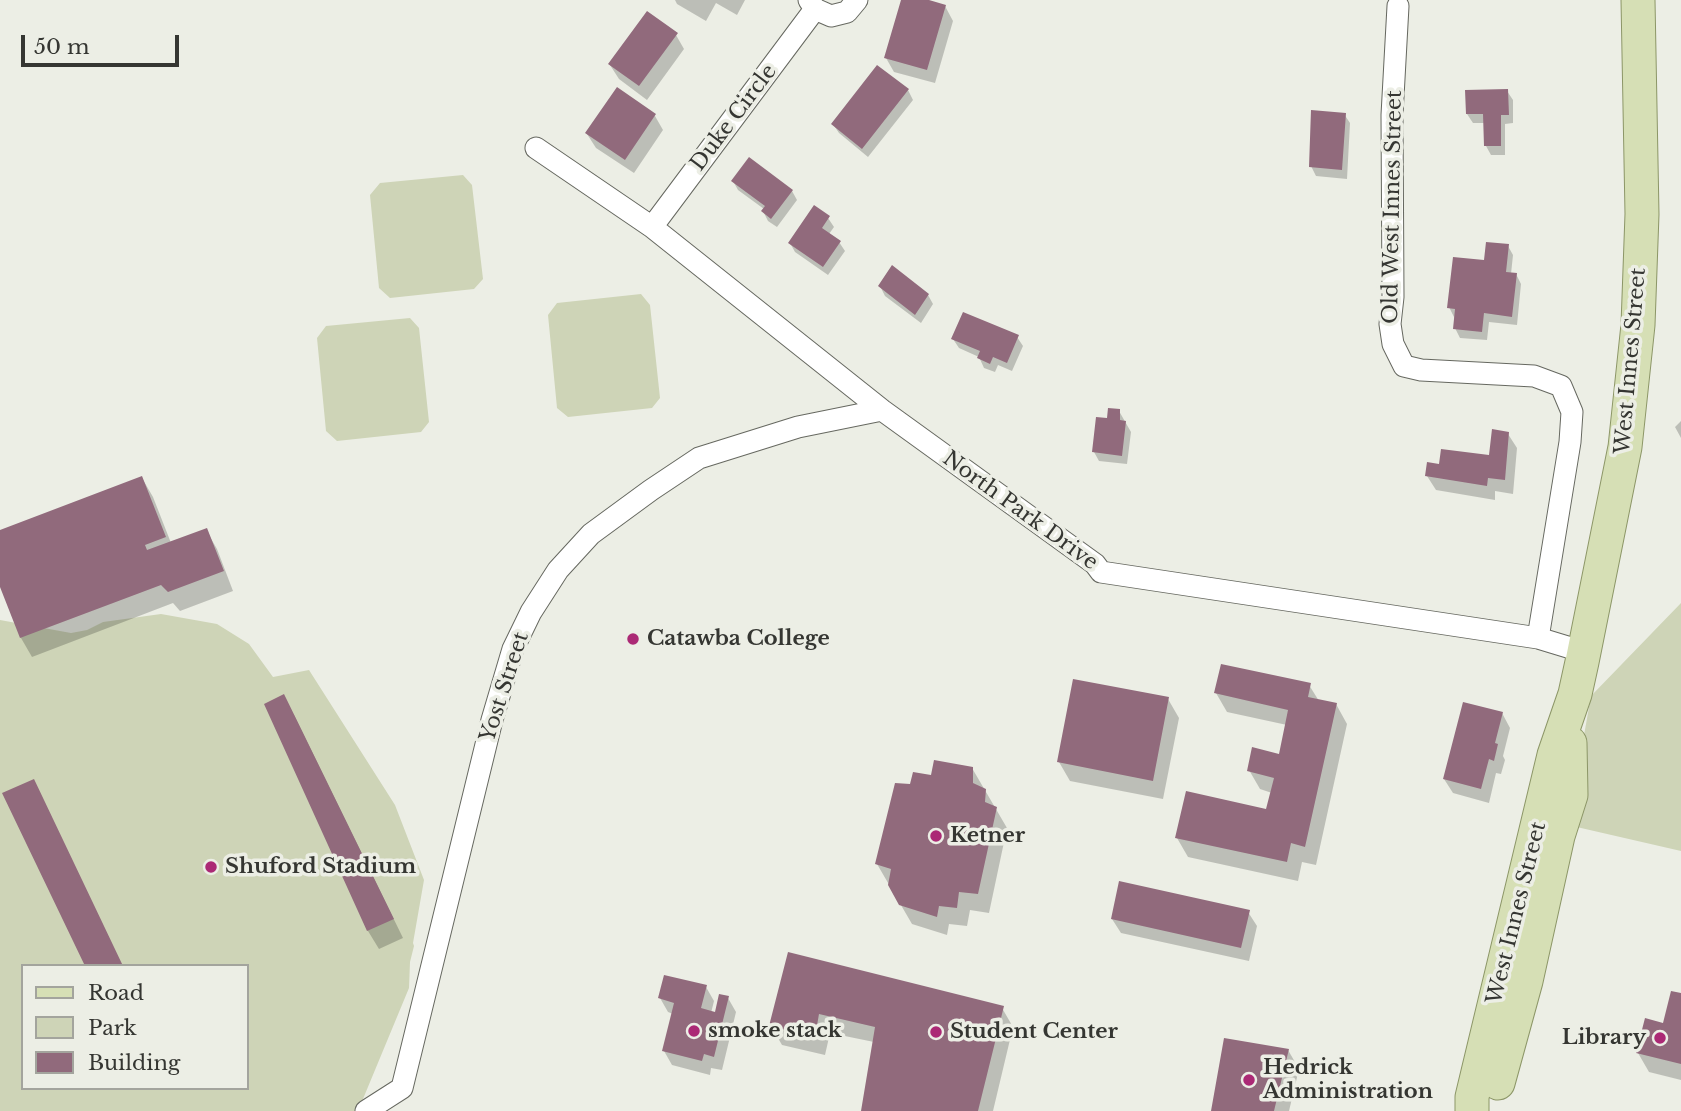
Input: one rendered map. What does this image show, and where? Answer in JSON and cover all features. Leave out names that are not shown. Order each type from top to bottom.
[{"type":"main road","name":"West Innes Street","points":[[1472,1111],[1472,1097],[1554,755],[1584,652],[1625,447],[1638,325],[1642,214],[1638,0]]},
{"type":"main road","name":"West Innes Street","points":[[1488,1111],[1494,1103],[1526,981],[1558,836],[1571,795],[1567,717]]},
{"type":"street","points":[[812,5],[831,16],[846,12],[857,0]]},
{"type":"street","name":"Duke Circle","points":[[652,227],[812,5]]},
{"type":"street","name":"Old West Innes Street","points":[[1398,6],[1392,115],[1393,284],[1390,324],[1393,344],[1404,366],[1421,370],[1534,376],[1561,386],[1572,412],[1570,442],[1538,638]]},
{"type":"street","name":"North Park Drive","points":[[536,148],[652,227],[882,410],[1095,564],[1101,572],[1538,638],[1584,652]]},
{"type":"street","name":"Yost Street","points":[[366,1111],[402,1088],[492,720],[513,649],[531,612],[558,570],[591,534],[699,458],[798,427],[882,410]]},
{"type":"green space","points":[[463,175],[472,185],[483,279],[474,289],[390,298],[379,288],[370,195],[380,183]]},
{"type":"green space","points":[[641,294],[650,305],[660,398],[652,408],[568,417],[557,408],[548,315],[557,303]]},
{"type":"green space","points":[[410,318],[419,328],[429,422],[421,432],[337,441],[326,431],[317,338],[326,326]]},
{"type":"green space","points":[[1681,603],[1681,851],[1568,825],[1591,696]]},
{"type":"green space","name":"Shuford Stadium","points":[[161,614],[217,624],[249,644],[273,677],[309,670],[395,805],[424,880],[410,962],[409,988],[358,1111],[0,1111],[0,620],[71,633],[87,630],[103,622]]},
{"type":"building","points":[[901,0],[929,0],[946,5],[927,70],[884,58]]},
{"type":"building","points":[[647,11],[678,33],[639,86],[608,64]]},
{"type":"building","points":[[877,65],[909,89],[862,149],[831,124]]},
{"type":"building","points":[[617,87],[656,114],[625,160],[585,133]]},
{"type":"building","points":[[1508,89],[1509,115],[1501,115],[1501,146],[1484,146],[1483,114],[1466,114],[1465,90]]},
{"type":"building","points":[[1311,110],[1346,113],[1342,170],[1309,167]]},
{"type":"building","points":[[749,157],[793,190],[771,219],[761,211],[765,206],[731,181]]},
{"type":"building","points":[[814,205],[830,216],[822,228],[841,241],[823,267],[788,243]]},
{"type":"building","points":[[1486,242],[1509,244],[1506,272],[1517,273],[1512,317],[1484,313],[1482,332],[1453,329],[1455,309],[1447,308],[1453,257],[1484,260]]},
{"type":"building","points":[[892,265],[929,294],[915,315],[878,286]]},
{"type":"building","points":[[963,312],[1019,335],[1007,363],[993,357],[990,364],[977,358],[980,351],[951,339]]},
{"type":"building","points":[[1108,408],[1120,409],[1120,420],[1126,421],[1122,456],[1092,452],[1096,417],[1107,418]]},
{"type":"building","points":[[1492,429],[1509,432],[1505,480],[1488,478],[1487,486],[1425,476],[1427,462],[1439,464],[1441,449],[1489,455]]},
{"type":"building","points":[[142,476],[166,537],[145,545],[147,550],[207,528],[224,571],[168,592],[161,585],[20,638],[0,587],[0,530]]},
{"type":"building","points":[[1221,664],[1311,683],[1308,697],[1337,703],[1305,847],[1291,843],[1287,862],[1175,838],[1186,791],[1266,809],[1274,778],[1247,771],[1252,747],[1279,754],[1288,710],[1214,693]]},
{"type":"building","points":[[1073,679],[1169,697],[1153,781],[1057,762]]},
{"type":"building","points":[[284,694],[394,919],[367,931],[264,704]]},
{"type":"building","points":[[1463,702],[1503,712],[1495,743],[1498,744],[1494,761],[1489,759],[1481,789],[1443,779]]},
{"type":"building","name":"Ketner","points":[[934,760],[973,767],[973,783],[986,789],[985,802],[997,807],[978,894],[959,892],[957,908],[939,906],[937,917],[899,905],[888,885],[891,869],[875,864],[895,783],[910,784],[913,772],[931,775]]},
{"type":"building","points":[[34,779],[122,964],[84,964],[2,793]]},
{"type":"building","points":[[1119,881],[1250,910],[1241,948],[1111,919]]},
{"type":"building","name":"Student Center","points":[[788,952],[1004,1006],[978,1111],[861,1111],[875,1027],[819,1014],[815,1037],[769,1026]]},
{"type":"building","name":"smoke stack","points":[[664,975],[707,985],[701,1008],[715,1012],[719,994],[729,996],[714,1057],[704,1054],[702,1061],[662,1051],[674,1003],[658,998]]},
{"type":"building","name":"Library","points":[[1671,991],[1681,993],[1681,1064],[1636,1053],[1645,1018],[1663,1023]]},
{"type":"building","name":"Hedrick Administration","points":[[1224,1038],[1289,1049],[1274,1111],[1211,1111]]},
{"type":"place","name":"Catawba College","points":[[633,639]]},
{"type":"place","name":"Ketner","points":[[936,836]]},
{"type":"place","name":"Shuford Stadium","points":[[211,867]]},
{"type":"place","name":"smoke stack","points":[[694,1031]]},
{"type":"place","name":"Student Center","points":[[936,1032]]},
{"type":"place","name":"Library","points":[[1660,1038]]},
{"type":"place","name":"Hedrick Administration","points":[[1249,1080]]}]
